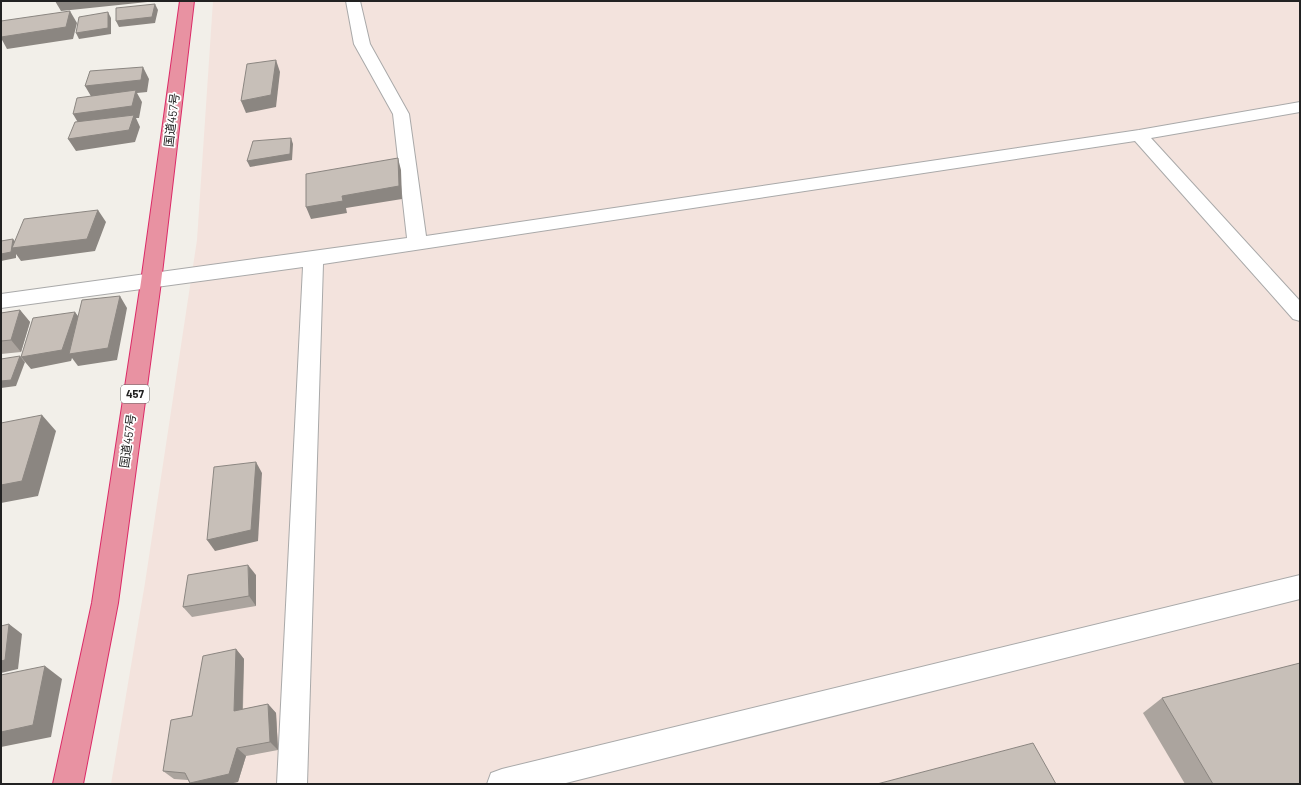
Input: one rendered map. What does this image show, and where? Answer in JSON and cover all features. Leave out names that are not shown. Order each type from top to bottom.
[{"type":"highway","name":"国道457号","points":[[68,784],[105,603],[151,282],[187,1]]},
{"type":"street","points":[[353,1],[362,44],[401,114],[417,243]]},
{"type":"street","points":[[1,301],[313,259],[1139,136],[1300,107]]},
{"type":"street","points":[[1139,136],[1300,314]]},
{"type":"street","points":[[292,784],[313,259]]},
{"type":"street","points":[[502,784],[1300,587]]},
{"type":"shaded area","points":[[213,1],[1300,1],[1300,784],[111,784],[145,583],[197,240]]},
{"type":"building","points":[[155,4],[152,17],[116,21],[116,8]]},
{"type":"building","points":[[70,11],[66,27],[1,37],[1,21]]},
{"type":"building","points":[[108,12],[108,28],[76,33],[79,17]]},
{"type":"building","points":[[276,60],[271,95],[241,101],[247,64]]},
{"type":"building","points":[[143,67],[141,80],[85,86],[90,71]]},
{"type":"building","points":[[136,90],[132,106],[73,114],[77,98]]},
{"type":"building","points":[[134,115],[129,130],[68,139],[75,122]]},
{"type":"building","points":[[291,138],[290,154],[247,161],[253,141]]},
{"type":"building","points":[[398,158],[399,186],[342,196],[343,201],[306,207],[306,174]]},
{"type":"building","points":[[98,210],[87,239],[12,248],[24,219]]},
{"type":"building","points":[[13,239],[11,252],[1,254],[1,241]]},
{"type":"building","points":[[120,296],[108,348],[69,354],[82,300]]},
{"type":"building","points":[[20,310],[11,340],[1,341],[1,313]]},
{"type":"building","points":[[75,312],[62,350],[21,357],[33,318]]},
{"type":"building","points":[[20,356],[11,380],[1,381],[1,359]]},
{"type":"building","points":[[42,415],[22,481],[1,485],[1,423]]},
{"type":"building","points":[[256,462],[251,530],[207,540],[214,467]]},
{"type":"building","points":[[248,565],[249,596],[183,607],[188,575]]},
{"type":"building","points":[[9,624],[5,660],[1,661],[1,626]]},
{"type":"building","points":[[236,649],[234,711],[268,704],[270,742],[237,748],[229,774],[190,783],[185,773],[163,771],[171,720],[192,716],[203,656]]},
{"type":"building","points":[[1300,663],[1300,784],[1213,784],[1162,698]]},
{"type":"building","points":[[45,666],[33,725],[1,732],[1,675]]},
{"type":"building","points":[[1033,743],[1056,784],[877,784]]}]
